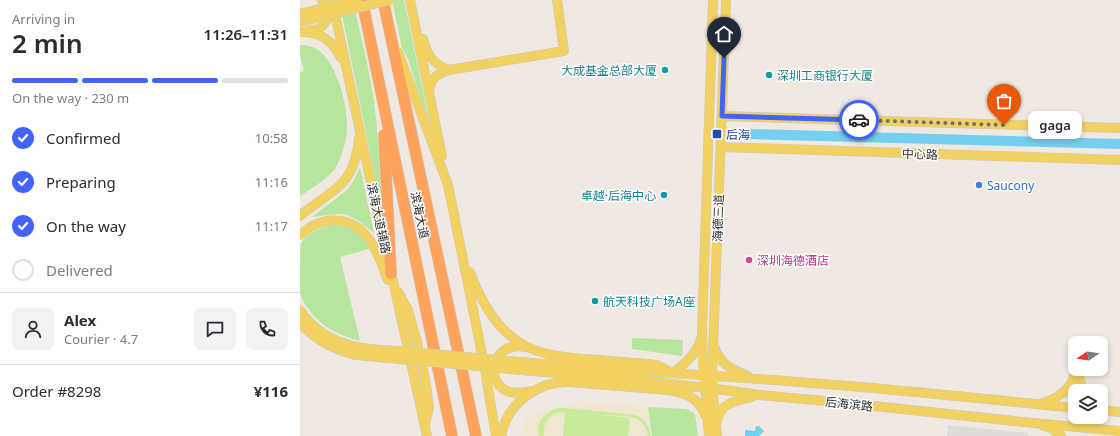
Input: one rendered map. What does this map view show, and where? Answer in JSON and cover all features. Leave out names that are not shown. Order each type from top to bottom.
[{"type":"highway","name":"滨海大道","points":[[362,0],[452,436]]},
{"type":"highway","name":"滨海大道","points":[[383,0],[476,436]]},
{"type":"highway","points":[[382,96],[392,277]]},
{"type":"main road","points":[[300,32],[317,29],[325,22],[328,12],[322,0]]},
{"type":"main road","name":"滨海大道辅路","points":[[332,0],[359,131],[427,436]]},
{"type":"main road","points":[[300,14],[357,0]]},
{"type":"main road","points":[[300,22],[390,0]]},
{"type":"main road","points":[[410,0],[448,185]]},
{"type":"main road","points":[[416,0],[425,46],[428,53],[431,59],[437,64],[449,70]]},
{"type":"main road","points":[[429,94],[430,85],[434,77],[449,70],[564,51],[557,0]]},
{"type":"main road","name":"海德三道","points":[[709,436],[707,422],[708,376],[702,332],[713,0]]},
{"type":"main road","name":"海德三道","points":[[708,376],[714,341],[726,0]]},
{"type":"main road","name":"滨海大道","points":[[389,28],[448,185],[484,364],[496,436]]},
{"type":"main road","points":[[300,32],[317,34],[328,40],[338,52],[347,74]]},
{"type":"main road","points":[[722,116],[1120,128]]},
{"type":"main road","points":[[300,216],[337,189],[349,175],[356,156],[359,131]]},
{"type":"main road","name":"中心路","points":[[721,147],[1120,160]]},
{"type":"main road","points":[[300,234],[310,226],[328,220],[347,222],[359,228],[365,233],[372,244],[397,301]]},
{"type":"main road","points":[[460,246],[481,299],[498,325],[518,342],[531,348],[553,355],[575,358],[656,365],[673,373],[687,362],[694,354],[700,343],[702,332]]},
{"type":"main road","points":[[392,277],[408,310],[417,342],[426,384],[429,408],[424,425]]},
{"type":"main road","points":[[300,310],[318,330],[332,339],[349,345],[531,367]]},
{"type":"main road","points":[[300,323],[314,336],[329,346],[356,355],[579,371]]},
{"type":"main road","points":[[714,341],[719,358],[724,364],[753,378]]},
{"type":"main road","points":[[531,348],[518,346],[504,349],[498,355],[495,364],[495,375],[499,384],[506,390],[520,393],[553,383],[564,382],[682,392],[692,397],[700,406],[707,422]]},
{"type":"main road","name":"后海滨路","points":[[579,371],[673,373],[753,378],[1068,407]]},
{"type":"main road","name":"后海滨路","points":[[579,371],[621,378],[759,395],[1120,432]]},
{"type":"main road","points":[[1040,405],[1063,394],[1074,376]]},
{"type":"main road","points":[[668,390],[688,386]]},
{"type":"main road","points":[[501,436],[508,418],[517,405],[526,396],[537,389]]},
{"type":"main road","name":"海德三道","points":[[708,389],[716,431]]},
{"type":"main road","points":[[716,431],[717,418],[725,405],[759,395]]},
{"type":"main road","points":[[1108,407],[1118,412]]},
{"type":"main road","points":[[1108,411],[1118,412]]},
{"type":"main road","points":[[1033,423],[1051,428],[1062,436]]},
{"type":"main road","points":[[1101,436],[1120,432]]},
{"type":"shaded area","points":[[579,401],[648,407],[652,436],[521,436],[527,417]]},
{"type":"shaded area","points":[[948,425],[1028,433],[1028,436],[947,436]]},
{"type":"green space","points":[[339,0],[353,0],[369,73],[377,129],[381,207]]},
{"type":"green space","points":[[392,0],[404,0],[433,139],[408,59],[402,48]]},
{"type":"green space","points":[[300,45],[309,46],[316,49],[332,66],[345,103],[347,128],[343,149],[336,167],[324,179],[300,196],[300,72],[304,71],[300,55]]},
{"type":"green space","points":[[360,167],[374,233],[347,215],[334,214],[312,217],[347,190]]},
{"type":"green space","points":[[331,225],[344,226],[359,233],[369,249],[340,257],[360,341],[336,332],[320,322],[306,305],[300,293],[301,244],[310,234],[318,229]]},
{"type":"green space","points":[[632,338],[683,340],[682,356],[632,349]]},
{"type":"green space","points":[[648,407],[687,409],[695,414],[698,436],[652,436]]},
{"type":"green space","points":[[558,408],[636,415],[642,418],[646,423],[651,436],[648,436],[646,428],[636,419],[623,416],[601,415],[630,418],[628,436],[563,436],[565,412],[560,412],[548,419],[544,427],[544,436],[539,436],[538,431],[542,418],[549,412]]},
{"type":"water","points":[[756,426],[759,426],[764,431],[759,436],[745,436],[745,430],[755,431]]},
{"type":"waterway","points":[[748,134],[1120,144]]},
{"type":"way so far","points":[[859,120],[1004,125]]},
{"type":"place","name":"大成基金总部大厦","points":[[665,70]]},
{"type":"place","name":"深圳工商银行大厦","points":[[769,75]]},
{"type":"place","name":"gaga","points":[[1004,125]]},
{"type":"place","name":"后海","points":[[717,134]]},
{"type":"place","name":"Saucony","points":[[979,185]]},
{"type":"place","name":"卓越·后海中心","points":[[664,195]]},
{"type":"place","name":"深圳海德酒店","points":[[749,260]]},
{"type":"place","name":"航天科技广场A座","points":[[595,301]]},
{"type":"route","points":[[724,58],[722,116],[859,120]]}]
